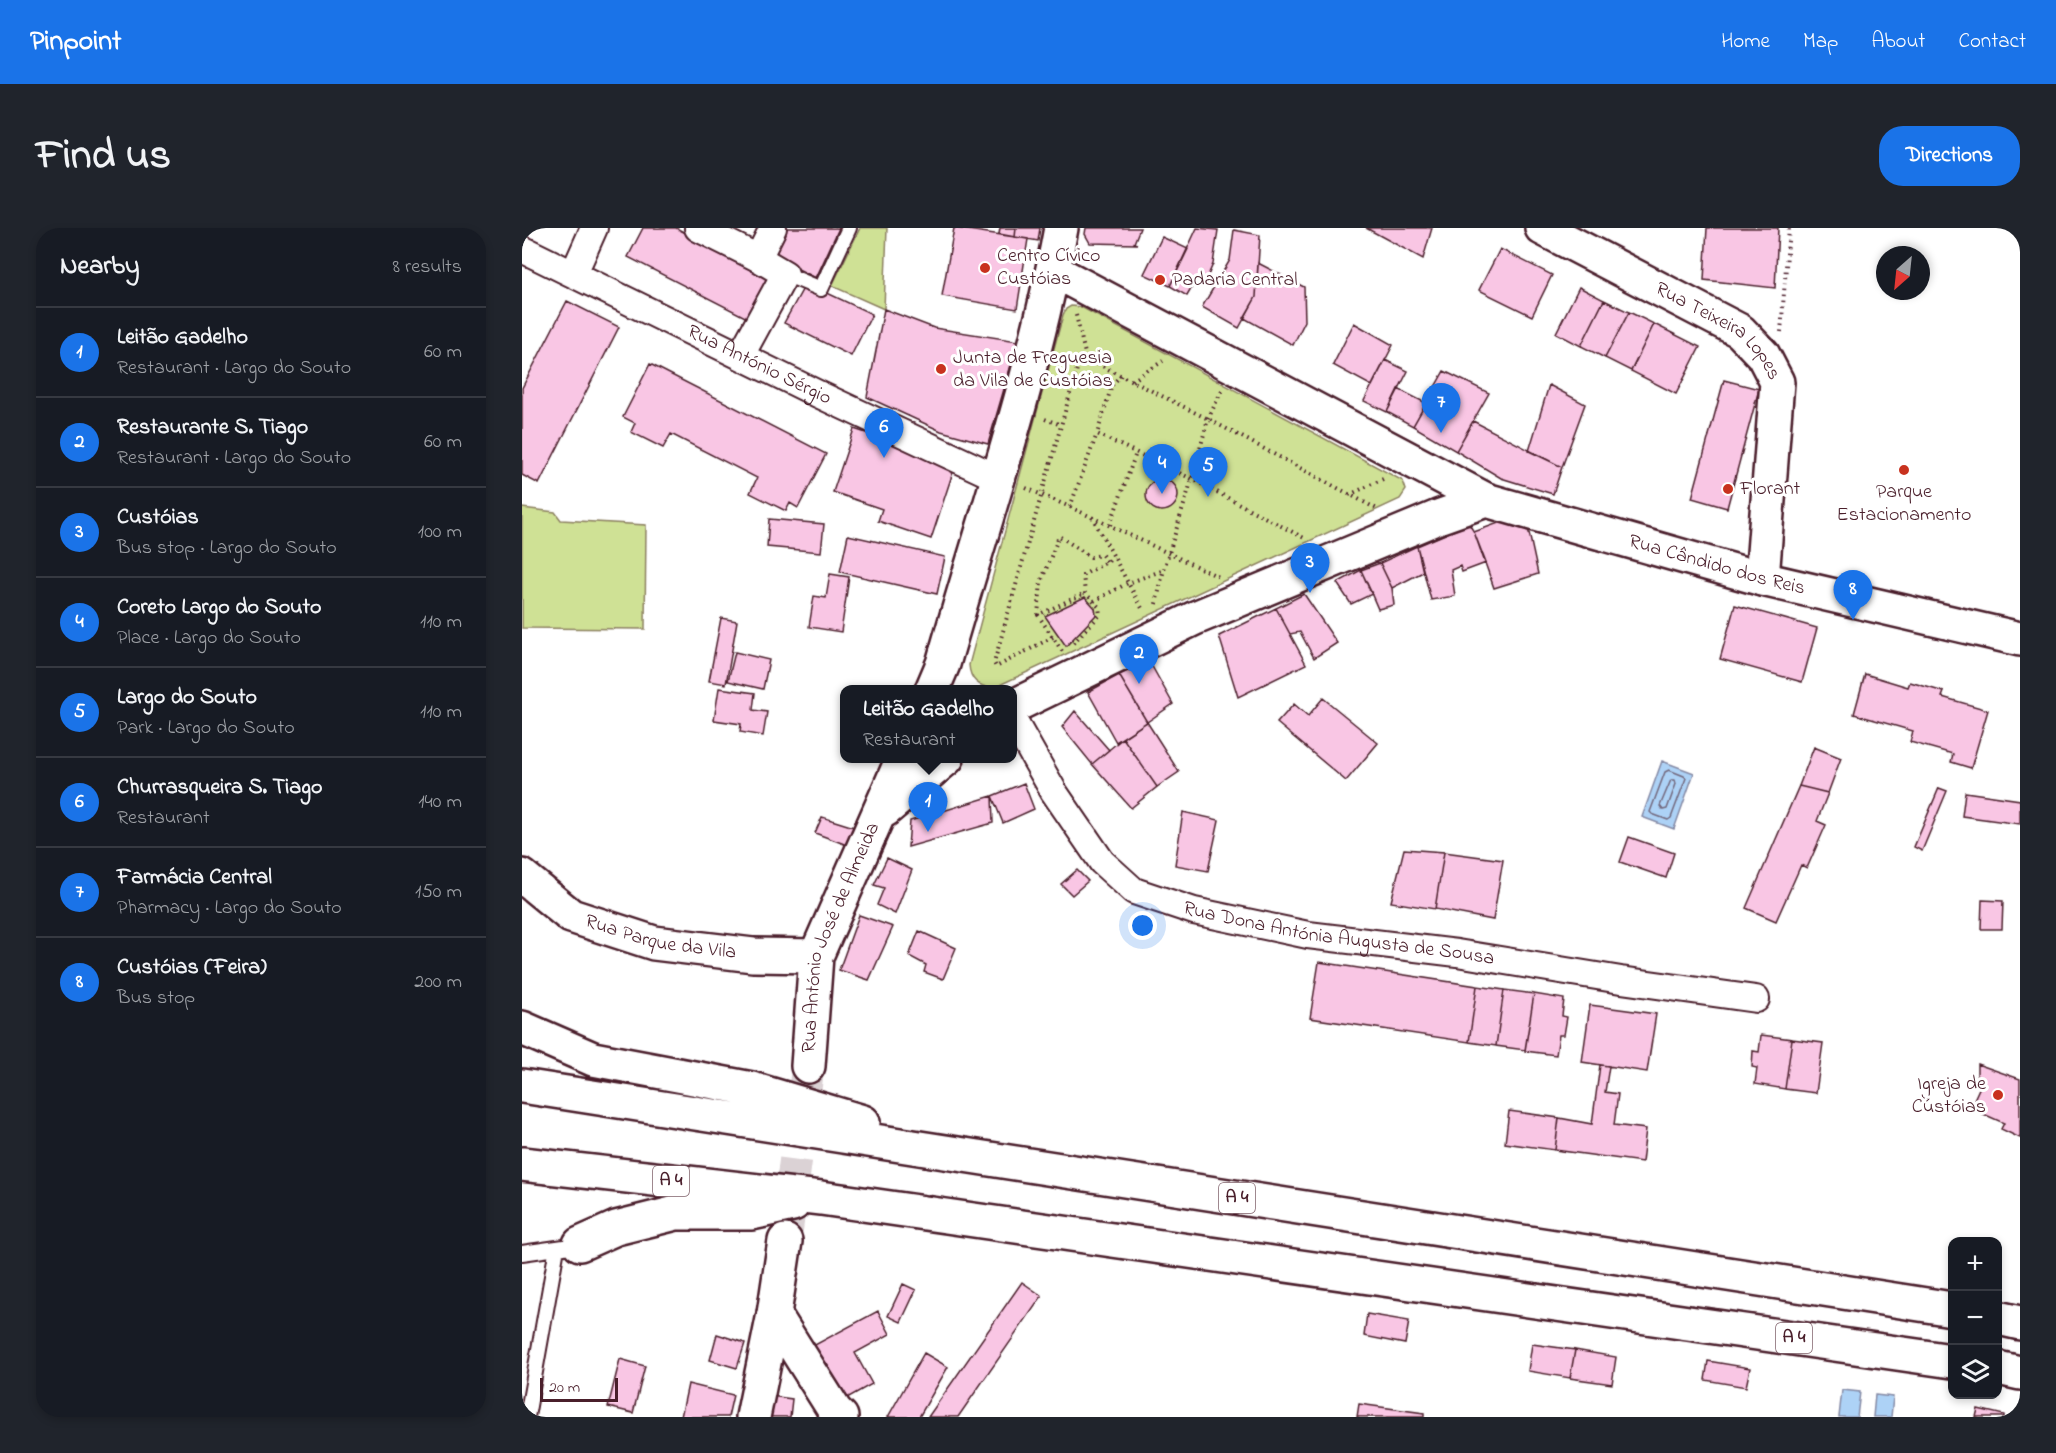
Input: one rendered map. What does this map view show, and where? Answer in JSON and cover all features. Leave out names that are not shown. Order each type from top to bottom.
[{"type":"main road","points":[[940,681],[1008,481],[1054,271],[1061,228]]},
{"type":"main road","name":"Rua Teixeira Lopes","points":[[1542,228],[1740,331],[1763,355],[1777,382],[1762,579]]},
{"type":"main road","name":"Rua Cândido dos Reis","points":[[1054,271],[1486,500],[1762,579],[2020,639]]},
{"type":"main road","points":[[1435,471],[1442,480],[1446,501],[1438,517]]},
{"type":"main road","points":[[1017,705],[1195,618],[1438,517],[1486,500]]},
{"type":"main road","name":"Rua António José de Almeida","points":[[808,1066],[816,956],[901,763]]},
{"type":"main road","points":[[881,813],[942,763]]},
{"type":"main road","name":"Rua Parque da Vila","points":[[522,876],[571,916],[654,943],[753,956],[816,956]]},
{"type":"main road","points":[[522,1028],[593,1059],[752,1089],[988,1159]]},
{"type":"main road","name":"A 4","points":[[522,1086],[1948,1308]]},
{"type":"main road","name":"A 4","points":[[522,1164],[821,1198],[1948,1359]]},
{"type":"main road","points":[[568,1246],[616,1228],[676,1213],[752,1213],[821,1198]]},
{"type":"main road","points":[[753,1417],[774,1314],[785,1242]]},
{"type":"main road","points":[[774,1314],[841,1417]]},
{"type":"main road","points":[[2002,1319],[2020,1323]]},
{"type":"main road","points":[[2002,1369],[2020,1373]]},
{"type":"street","points":[[574,273],[594,228]]},
{"type":"street","points":[[698,228],[785,274],[741,356]]},
{"type":"street","points":[[758,258],[773,228]]},
{"type":"street","name":"Rua António Sérgio","points":[[522,249],[818,394],[1008,481]]},
{"type":"street","name":"Rua Dona Antónia Augusta de Sousa","points":[[1017,727],[1054,792],[1102,862],[1134,891],[1194,911],[1308,935],[1457,953],[1756,999]]},
{"type":"lane","points":[[785,274],[821,289],[849,228]]},
{"type":"lane","points":[[522,1253],[568,1246],[527,1417]]},
{"type":"path","points":[[1781,334],[1789,228]]},
{"type":"path","points":[[1074,306],[1086,358]]},
{"type":"path","points":[[1132,381],[1172,356]]},
{"type":"path","points":[[1086,358],[1208,419],[1377,509]]},
{"type":"path","points":[[1053,637],[996,667],[994,663],[1077,369],[1080,362],[1086,358]]},
{"type":"path","points":[[1070,507],[1112,385],[1121,375]]},
{"type":"path","points":[[1154,613],[1164,569],[1208,419],[1224,384]]},
{"type":"path","points":[[1036,416],[1061,425]]},
{"type":"path","points":[[1096,434],[1192,479],[1309,541],[1299,546]]},
{"type":"path","points":[[1110,525],[1136,453]]},
{"type":"path","points":[[1349,495],[1391,474]]},
{"type":"path","points":[[1008,481],[1110,525],[1225,580],[1215,585]]},
{"type":"path","points":[[1367,514],[1385,506]]},
{"type":"path","points":[[1092,517],[1146,616]]},
{"type":"path","points":[[1107,562],[1102,555],[1091,557],[1059,536],[1041,582],[1038,615],[1064,653],[1100,615],[1099,607],[1085,593],[1083,575],[1107,562],[1114,558]]},
{"type":"path","points":[[1094,601],[1128,583],[1164,569]]},
{"type":"path","points":[[1038,615],[1085,593]]},
{"type":"green space","points":[[860,228],[887,228],[884,309],[832,286]]},
{"type":"green space","points":[[1071,306],[1081,307],[1403,481],[1406,490],[1400,499],[999,685],[982,685],[973,679],[969,665],[1066,309]]},
{"type":"green space","points":[[522,508],[555,512],[561,520],[646,525],[645,629],[522,628]]},
{"type":"water","points":[[1662,761],[1694,773],[1674,829],[1642,817]]},
{"type":"water","points":[[1842,1390],[1860,1392],[1857,1417],[1839,1417]]},
{"type":"water","points":[[1875,1395],[1893,1397],[1891,1417],[1873,1417]]},
{"type":"building","points":[[643,228],[676,228],[771,277],[749,319],[628,257]]},
{"type":"building","points":[[786,228],[839,228],[816,278],[772,256]]},
{"type":"building","name":"Centro Cívico Custóias","points":[[954,228],[1028,239],[1017,309],[942,296]]},
{"type":"building","points":[[1000,228],[1016,228],[1015,237],[999,234]]},
{"type":"building","points":[[1016,228],[1040,228],[1038,241],[1015,237]]},
{"type":"building","points":[[1086,228],[1140,228],[1134,243],[1137,244],[1090,243],[1085,234]]},
{"type":"building","points":[[1197,228],[1218,230],[1213,264],[1206,280],[1198,277],[1187,296],[1170,286]]},
{"type":"building","points":[[1366,228],[1432,228],[1423,259]]},
{"type":"building","points":[[1707,228],[1778,228],[1775,288],[1704,280]]},
{"type":"building","points":[[1234,230],[1260,235],[1256,297],[1239,328],[1202,307],[1230,260]]},
{"type":"building","points":[[1162,237],[1188,249],[1170,286],[1144,274]]},
{"type":"building","points":[[1500,249],[1552,275],[1532,316],[1479,290]]},
{"type":"building","points":[[1258,263],[1304,287],[1305,321],[1293,345],[1244,318],[1256,297]]},
{"type":"building","points":[[806,283],[872,314],[851,356],[784,323]]},
{"type":"building","points":[[1579,287],[1604,300],[1581,346],[1556,333]]},
{"type":"building","points":[[1604,300],[1629,312],[1605,358],[1581,346]]},
{"type":"building","points":[[567,301],[619,327],[539,484],[522,475],[522,388]]},
{"type":"building","name":"Junta de Freguesia da Vila de Custóias","points":[[884,309],[934,328],[1018,341],[988,444],[941,431],[867,397]]},
{"type":"building","points":[[1629,312],[1654,324],[1631,371],[1605,358]]},
{"type":"building","points":[[1354,323],[1393,345],[1372,386],[1333,365]]},
{"type":"building","points":[[1654,324],[1700,347],[1676,394],[1631,371]]},
{"type":"building","points":[[1385,360],[1408,371],[1387,412],[1364,401]]},
{"type":"building","points":[[650,364],[826,454],[798,508],[790,503],[786,511],[750,493],[757,478],[671,434],[663,448],[631,432],[635,423],[623,417]]},
{"type":"building","points":[[1444,371],[1489,393],[1456,451],[1413,426]]},
{"type":"building","points":[[1724,380],[1759,389],[1727,508],[1692,498]]},
{"type":"building","points":[[1549,385],[1585,404],[1562,467],[1529,451]]},
{"type":"building","points":[[1398,389],[1426,403],[1413,426],[1387,412]]},
{"type":"building","points":[[1473,421],[1562,467],[1553,494],[1501,478],[1456,451]]},
{"type":"building","points":[[854,429],[956,463],[931,539],[878,521],[882,509],[833,492]]},
{"type":"building","points":[[1162,479],[1173,484],[1178,495],[1173,506],[1162,511],[1151,506],[1146,495],[1151,484]]},
{"type":"building","points":[[769,519],[824,524],[821,552],[767,547]]},
{"type":"building","points":[[1504,521],[1528,528],[1538,574],[1494,588],[1474,532]]},
{"type":"building","points":[[1469,524],[1486,563],[1462,572],[1460,566],[1451,570],[1455,596],[1431,600],[1417,546]]},
{"type":"building","points":[[848,535],[945,557],[937,594],[840,572]]},
{"type":"building","points":[[1417,546],[1423,572],[1392,588],[1380,563]]},
{"type":"building","points":[[1380,563],[1392,588],[1394,605],[1378,609],[1361,570]]},
{"type":"building","points":[[1361,570],[1372,594],[1351,604],[1337,583]]},
{"type":"building","points":[[830,574],[849,577],[841,632],[809,627],[814,596],[826,598]]},
{"type":"building","points":[[1304,594],[1337,643],[1314,658],[1300,632],[1290,634],[1276,608]]},
{"type":"building","points":[[1085,597],[1095,608],[1096,615],[1066,646],[1045,616]]},
{"type":"building","points":[[1735,605],[1817,628],[1802,682],[1720,659]]},
{"type":"building","points":[[1276,608],[1306,664],[1238,697],[1219,636]]},
{"type":"building","points":[[721,618],[737,621],[726,684],[709,681]]},
{"type":"building","points":[[735,652],[769,660],[763,689],[728,681]]},
{"type":"building","points":[[1149,661],[1173,704],[1147,722],[1119,675]]},
{"type":"building","points":[[1865,674],[1908,687],[1910,682],[1944,692],[1942,697],[1988,710],[1971,768],[1951,762],[1953,754],[1910,742],[1913,731],[1854,714]]},
{"type":"building","points":[[1119,675],[1147,722],[1116,742],[1088,692]]},
{"type":"building","points":[[719,688],[755,693],[753,710],[767,712],[763,736],[740,732],[741,724],[714,720]]},
{"type":"building","points":[[1323,698],[1378,743],[1346,781],[1277,723],[1294,704],[1308,716]]},
{"type":"building","points":[[1075,711],[1109,750],[1092,764],[1062,727]]},
{"type":"building","points":[[1147,722],[1179,772],[1157,787],[1123,738]]},
{"type":"building","points":[[1123,738],[1157,787],[1131,808],[1092,764]]},
{"type":"building","points":[[1814,747],[1841,758],[1828,793],[1799,786]]},
{"type":"building","points":[[1024,783],[1034,809],[1003,823],[992,796]]},
{"type":"building","points":[[1799,786],[1828,793],[1817,821],[1826,825],[1807,868],[1801,865],[1776,921],[1746,908]]},
{"type":"building","points":[[1939,788],[1947,791],[1922,851],[1914,847]]},
{"type":"building","points":[[1965,792],[2020,800],[2020,824],[1962,816]]},
{"type":"building","points":[[992,796],[993,823],[908,847],[910,821]]},
{"type":"building","points":[[1183,812],[1219,820],[1208,871],[1175,865]]},
{"type":"building","points":[[822,817],[854,827],[847,845],[815,833]]},
{"type":"building","points":[[1629,837],[1674,853],[1666,878],[1620,862]]},
{"type":"building","points":[[1404,849],[1444,852],[1435,909],[1391,902]]},
{"type":"building","points":[[1444,852],[1503,860],[1493,920],[1435,909]]},
{"type":"building","points":[[887,858],[912,870],[895,914],[877,905],[884,888],[874,885]]},
{"type":"building","points":[[1077,870],[1088,881],[1072,895],[1061,884]]},
{"type":"building","points":[[1982,900],[2003,901],[2002,929],[1981,929]]},
{"type":"building","points":[[859,915],[893,927],[869,980],[839,970]]},
{"type":"building","points":[[919,931],[956,948],[943,979],[924,972],[926,965],[909,956]]},
{"type":"building","points":[[1319,962],[1477,986],[1469,1042],[1310,1018]]},
{"type":"building","points":[[1477,986],[1504,990],[1496,1046],[1469,1042]]},
{"type":"building","points":[[1504,990],[1534,994],[1525,1050],[1496,1046]]},
{"type":"building","points":[[1534,994],[1564,999],[1562,1016],[1567,1017],[1564,1035],[1559,1035],[1556,1055],[1525,1051]]},
{"type":"building","points":[[1590,1005],[1656,1014],[1647,1072],[1582,1062]]},
{"type":"building","points":[[1761,1035],[1792,1039],[1785,1089],[1755,1084],[1757,1068],[1752,1067],[1753,1051],[1759,1052]]},
{"type":"building","points":[[1792,1039],[1823,1043],[1816,1093],[1785,1089]]},
{"type":"building","name":"Igreja de Cústóias","points":[[1977,1064],[2020,1079],[2020,1138],[2001,1129],[2004,1123],[1970,1108],[1982,1082],[1977,1079]]},
{"type":"building","points":[[1600,1065],[1609,1066],[1605,1092],[1618,1094],[1614,1125],[1646,1129],[1642,1162],[1555,1150],[1559,1118],[1592,1124]]},
{"type":"building","points":[[1509,1111],[1559,1118],[1555,1150],[1505,1143]]},
{"type":"building","points":[[1022,1282],[1042,1296],[958,1417],[928,1417]]},
{"type":"building","points":[[903,1284],[916,1290],[901,1322],[888,1316]]},
{"type":"building","points":[[878,1311],[890,1334],[855,1353],[872,1384],[840,1402],[811,1347]]},
{"type":"building","points":[[1367,1314],[1409,1321],[1405,1344],[1364,1336]]},
{"type":"building","points":[[717,1334],[745,1343],[737,1368],[710,1360]]},
{"type":"building","points":[[1532,1344],[1575,1350],[1570,1378],[1528,1371]]},
{"type":"building","points":[[1575,1350],[1616,1357],[1612,1384],[1570,1378]]},
{"type":"building","points":[[924,1353],[948,1367],[919,1417],[888,1417]]},
{"type":"building","points":[[620,1359],[645,1366],[633,1413],[608,1407]]},
{"type":"building","points":[[1708,1361],[1750,1368],[1746,1387],[1705,1380]]},
{"type":"building","points":[[688,1384],[733,1395],[728,1417],[681,1417]]},
{"type":"building","points":[[770,1396],[792,1399],[790,1417],[767,1417]]},
{"type":"building","points":[[1359,1404],[1424,1413],[1424,1417],[1357,1417]]},
{"type":"building","points":[[1978,1409],[2004,1415],[2004,1417],[1976,1417]]},
{"type":"tunnel","points":[[785,1241],[808,1066]]},
{"type":"place","name":"Centro Cívico Custóias","points":[[985,268]]},
{"type":"place","name":"Padaria Central","points":[[1160,280]]},
{"type":"place","name":"Junta de Freguesia da Vila de Custóias","points":[[941,369]]},
{"type":"place","name":"Farmácia Central","points":[[1441,433]]},
{"type":"place","name":"Churrasqueira S. Tiago","points":[[884,458]]},
{"type":"place","name":"Parque Estacionamento","points":[[1904,470]]},
{"type":"place","name":"Florant","points":[[1728,489]]},
{"type":"place","name":"Coreto Largo do Souto","points":[[1162,494]]},
{"type":"place","name":"Largo do Souto","points":[[1208,497]]},
{"type":"place","name":"Custóias","points":[[1310,593]]},
{"type":"place","name":"Custóias (Feira)","points":[[1853,620]]},
{"type":"place","name":"Restaurante S. Tiago","points":[[1139,684]]},
{"type":"place","name":"Leitão Gadelho","points":[[928,832]]},
{"type":"place","name":"Igreja de Cústóias","points":[[1998,1095]]}]
